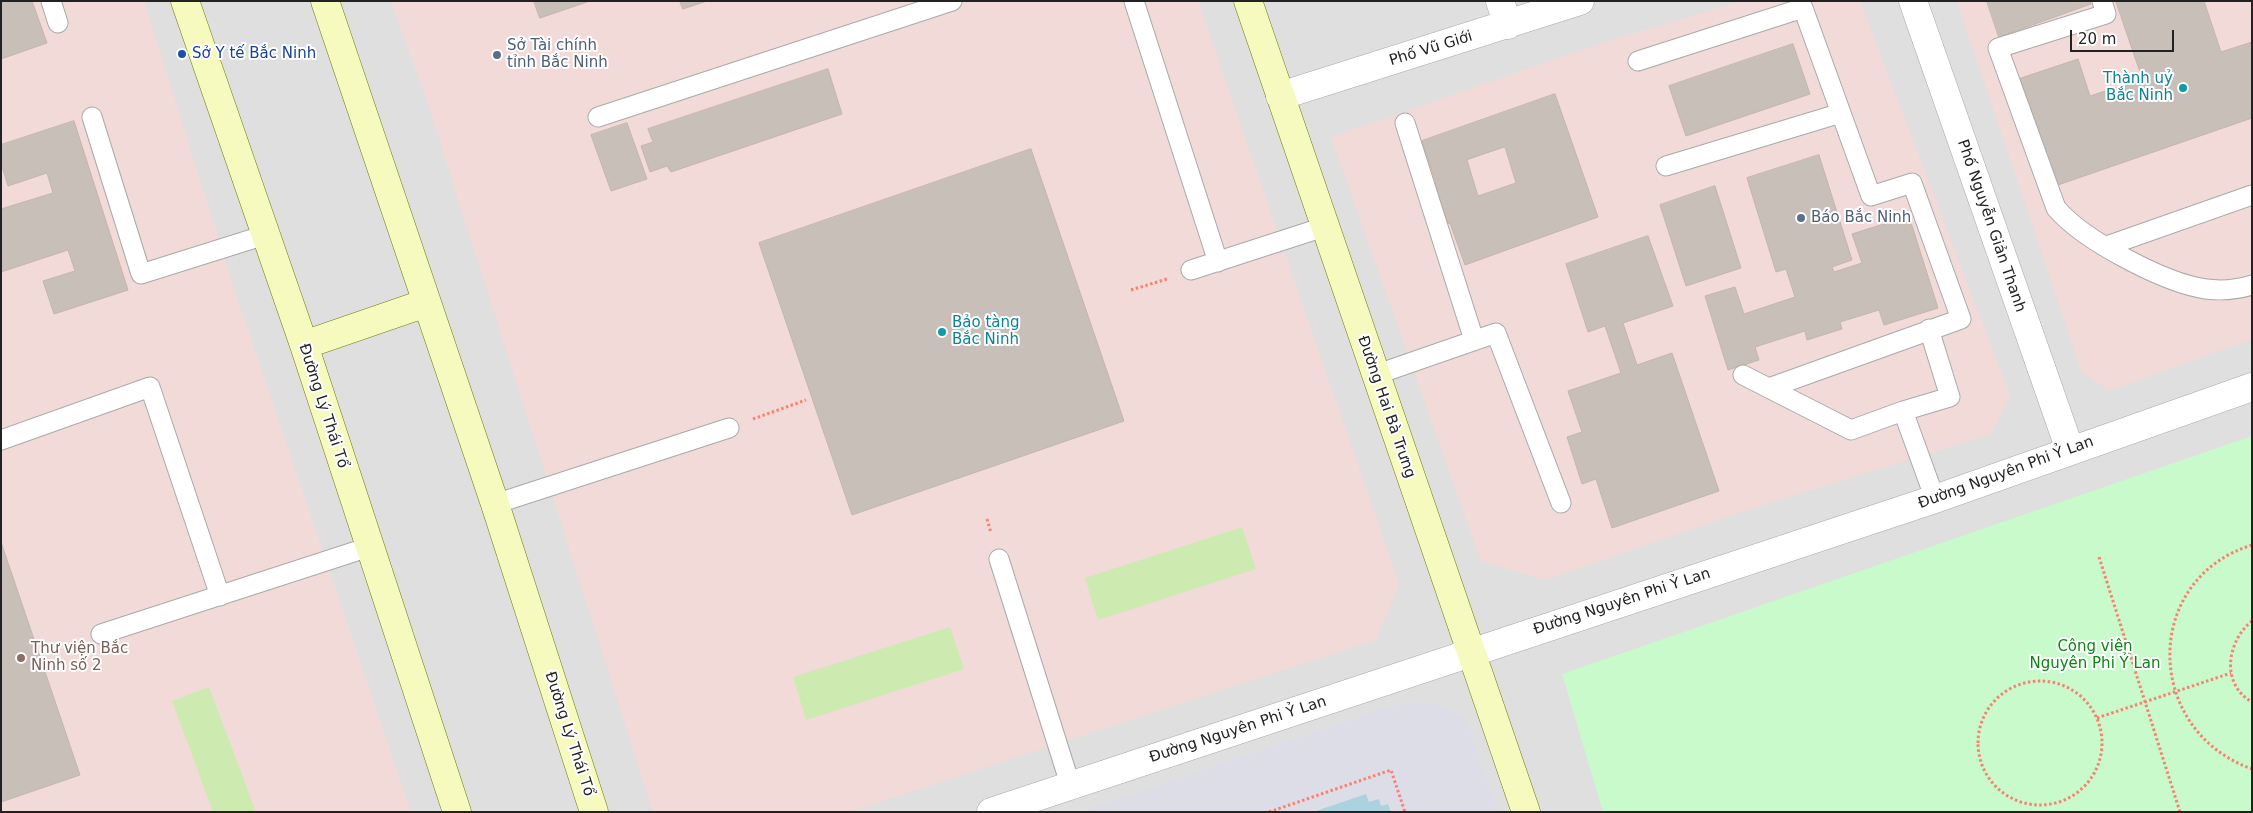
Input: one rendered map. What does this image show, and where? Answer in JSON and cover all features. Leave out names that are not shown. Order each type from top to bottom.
[{"type":"main road","name":"Đường Lý Thái Tổ","points":[[185,1],[304,345],[457,812]]},
{"type":"main road","name":"Đường Lý Thái Tổ","points":[[326,1],[495,504],[594,812]]},
{"type":"main road","name":"Đường Hai Bà Trưng","points":[[1248,1],[1526,812]]},
{"type":"main road","points":[[304,345],[426,303]]},
{"type":"street","name":"Phố Vũ Giới","points":[[1280,96],[1504,13],[1580,1]]},
{"type":"street","name":"Phố Nguyễn Giản Thanh","points":[[1913,1],[2070,450]]},
{"type":"street","name":"Đường Nguyên Phi Ỷ Lan","points":[[991,812],[1070,784],[1936,499],[2252,387]]},
{"type":"lane","points":[[51,1],[58,23]]},
{"type":"lane","points":[[598,117],[952,1]]},
{"type":"lane","points":[[1134,1],[1218,262]]},
{"type":"lane","points":[[2102,1],[2106,14],[1998,48],[2056,208],[2074,225],[2107,246],[2159,274],[2187,284],[2228,290],[2252,285]]},
{"type":"lane","points":[[1638,61],[1803,8],[1870,196],[1912,183],[1961,319],[1770,388]]},
{"type":"lane","points":[[1666,166],[1841,113]]},
{"type":"lane","points":[[92,117],[142,274],[265,235]]},
{"type":"lane","points":[[1406,123],[1474,340]]},
{"type":"lane","points":[[2107,246],[2252,195]]},
{"type":"lane","points":[[1191,270],[1324,227]]},
{"type":"lane","points":[[1743,375],[1851,430],[1903,411],[1950,397],[1929,329]]},
{"type":"lane","points":[[1375,375],[1496,333],[1561,503]]},
{"type":"lane","points":[[1,440],[150,387],[220,596]]},
{"type":"lane","points":[[1903,411],[1936,499]]},
{"type":"lane","points":[[495,504],[729,428]]},
{"type":"lane","points":[[101,634],[369,547]]},
{"type":"lane","points":[[999,559],[1070,784]]},
{"type":"path","points":[[1131,290],[1191,270]]},
{"type":"path","points":[[729,428],[806,400]]},
{"type":"path","points":[[2252,545],[2223,558],[2206,572],[2191,590],[2180,609],[2173,630],[2169,653],[2170,675],[2176,697],[2186,717],[2199,736],[2217,752],[2252,769]]},
{"type":"path","points":[[2099,557],[2180,812]]},
{"type":"path","points":[[2252,621],[2243,628],[2234,641],[2230,657],[2231,673],[2238,688],[2252,702]]},
{"type":"path","points":[[2097,718],[2231,673]]},
{"type":"path","points":[[2038,681],[2059,683],[2077,692],[2091,707],[2097,718],[2103,746],[2098,766],[2088,784],[2071,797],[2052,804],[2032,805],[2012,799],[1996,787],[1984,770],[1978,750],[1979,730],[1987,711],[2000,695],[2018,684],[2038,681]]},
{"type":"path","points":[[1269,812],[1391,770],[1405,812]]},
{"type":"shaded area","points":[[1,1],[2252,1],[2252,812],[1,812]]},
{"type":"shaded area","points":[[1,1],[144,1],[235,291],[411,812],[1,812]]},
{"type":"shaded area","points":[[391,1],[1198,1],[1399,584],[1376,640],[849,812],[653,812],[429,108]]},
{"type":"shaded area","points":[[1742,1],[1860,1],[2010,395],[1991,434],[1748,510],[1545,580],[1481,561],[1331,137],[1605,42]]},
{"type":"shaded area","name":"Thành uỷ Bắc Ninh","points":[[1957,1],[2252,1],[2252,339],[2110,391],[2082,373]]},
{"type":"shaded area","points":[[1412,702],[1432,703],[1449,708],[1460,715],[1469,725],[1498,812],[1391,812],[1389,804],[1381,806],[1369,802],[1366,794],[1313,812],[1080,812],[1387,707]]},
{"type":"green space","name":"Công viên Nguyên Phi Ỷ Lan","points":[[2252,436],[2252,812],[1603,812],[1562,674]]},
{"type":"green space","points":[[1242,527],[1256,569],[1098,620],[1085,578]]},
{"type":"green space","points":[[950,627],[964,669],[806,720],[793,677]]},
{"type":"green space","points":[[209,687],[256,812],[213,812],[172,701]]},
{"type":"water","points":[[1366,794],[1369,802],[1379,799],[1381,806],[1388,804],[1391,812],[1313,812]]},
{"type":"building","points":[[1,1],[32,1],[47,43],[1,59]]},
{"type":"building","points":[[534,1],[590,1],[540,18]]},
{"type":"building","points":[[680,1],[707,1],[683,9]]},
{"type":"building","points":[[1987,1],[2090,1],[2091,4],[1999,37]]},
{"type":"building","name":"Thành uỷ Bắc Ninh","points":[[2116,1],[2204,1],[2221,52],[2252,42],[2252,118],[2055,186],[2018,79],[2078,59],[2090,96],[2142,79]]},
{"type":"building","points":[[1793,44],[1810,94],[1686,136],[1669,86]]},
{"type":"building","points":[[828,69],[842,114],[671,172],[667,166],[650,172],[641,146],[653,142],[648,129]]},
{"type":"building","points":[[1555,94],[1598,217],[1465,265],[1450,223],[1441,226],[1427,187],[1436,183],[1422,141]],"holes":[[[1505,147],[1516,183],[1478,196],[1467,160]]]},
{"type":"building","points":[[74,121],[128,290],[54,314],[43,281],[75,271],[68,250],[1,272],[1,209],[53,193],[47,173],[8,186],[1,163],[1,145]]},
{"type":"building","points":[[627,123],[647,179],[611,191],[591,135]]},
{"type":"building","name":"Bảo tàng Bắc Ninh","points":[[1031,149],[1124,421],[852,515],[759,243]]},
{"type":"building","points":[[1819,155],[1852,260],[1832,267],[1834,272],[1862,263],[1852,234],[1909,216],[1938,308],[1884,325],[1879,310],[1840,322],[1842,329],[1807,340],[1805,331],[1755,347],[1759,360],[1728,370],[1705,296],[1735,287],[1744,314],[1795,297],[1786,269],[1776,272],[1747,178]]},
{"type":"building","points":[[1715,186],[1741,268],[1686,286],[1660,205]]},
{"type":"building","points":[[1648,236],[1673,306],[1623,323],[1637,365],[1672,353],[1719,491],[1612,528],[1596,479],[1582,484],[1567,437],[1582,432],[1568,391],[1621,373],[1605,326],[1588,332],[1566,264]]},
{"type":"building","name":"Thư viện Bắc Ninh số 2","points":[[1,542],[80,775],[1,802]]},
{"type":"place","name":"Sở Y tế Bắc Ninh","points":[[182,54]]},
{"type":"place","name":"Sở Tài chính tỉnh Bắc Ninh","points":[[497,55]]},
{"type":"place","name":"Thành uỷ Bắc Ninh","points":[[2183,88]]},
{"type":"place","name":"Báo Bắc Ninh","points":[[1801,218]]},
{"type":"place","name":"Bảo tàng Bắc Ninh","points":[[942,332]]},
{"type":"place","name":"Thư viện Bắc Ninh số 2","points":[[21,658]]}]
